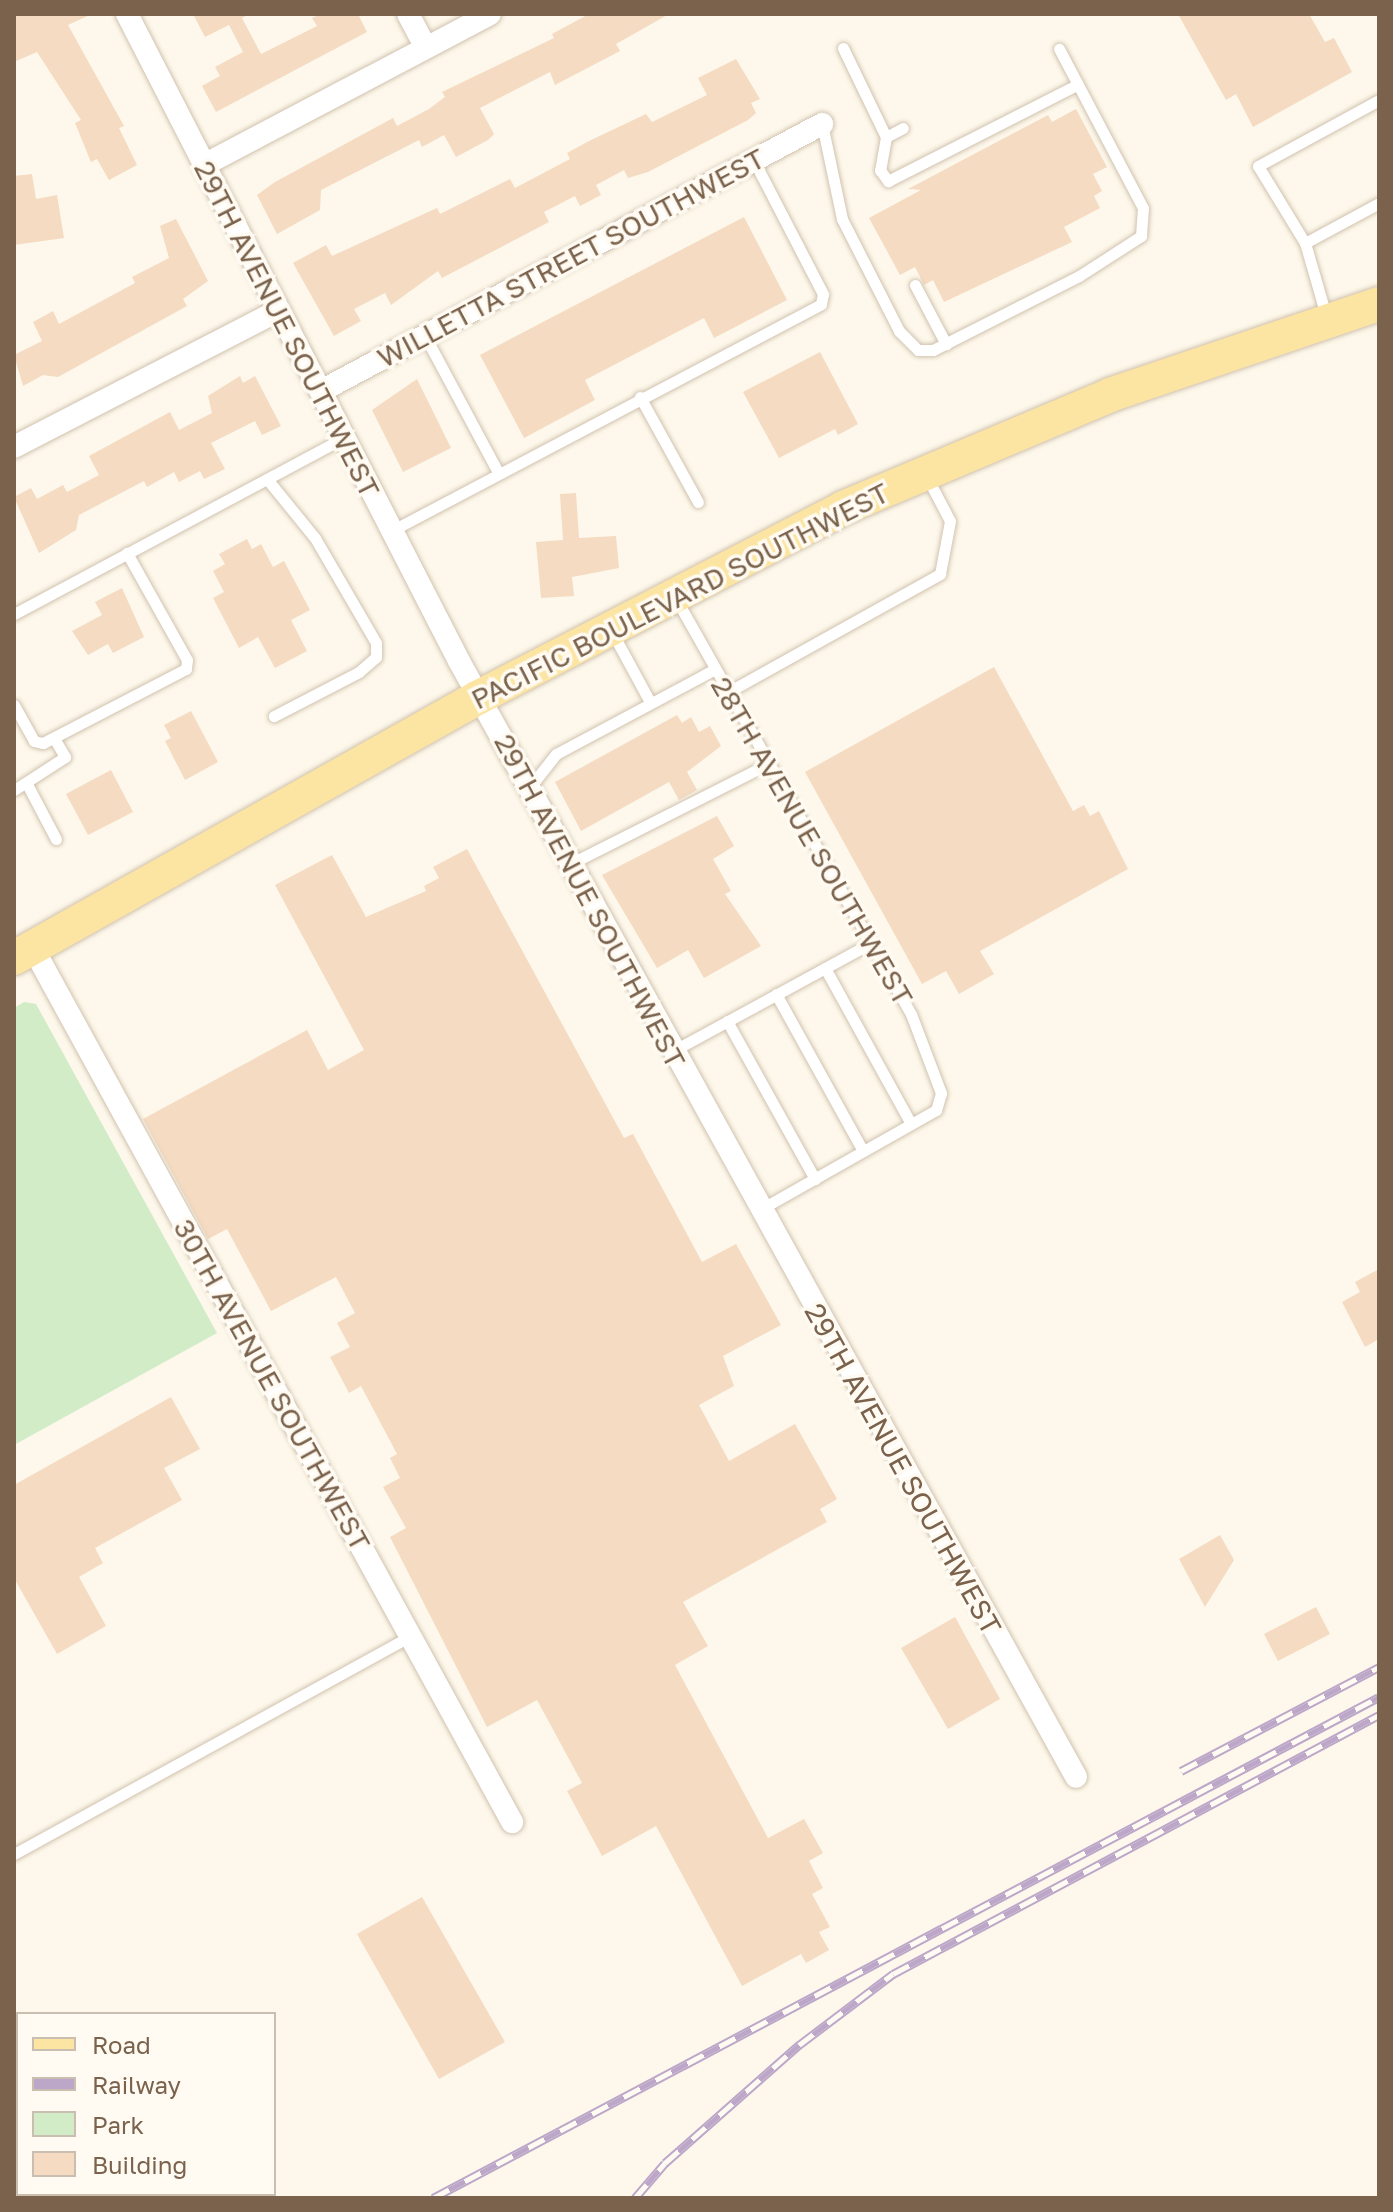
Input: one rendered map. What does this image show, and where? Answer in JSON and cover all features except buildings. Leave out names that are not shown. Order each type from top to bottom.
[{"type":"main road","name":"PACIFIC BOULEVARD SOUTHWEST","points":[[23,953],[479,697],[673,593],[925,473],[1110,395],[1327,319],[1379,304]]},
{"type":"street","name":"29TH AVENUE SOUTHWEST","points":[[127,14],[391,531],[569,865],[670,1052],[1076,1777]]},
{"type":"street","points":[[408,14],[426,48]]},
{"type":"street","points":[[204,165],[490,14]]},
{"type":"street","name":"WILLETTA STREET SOUTHWEST","points":[[321,391],[822,124]]},
{"type":"street","points":[[14,447],[279,310]]},
{"type":"street","name":"30TH AVENUE SOUTHWEST","points":[[23,953],[512,1822]]},
{"type":"lane","points":[[843,48],[886,137],[880,170],[888,181],[1078,84]]},
{"type":"lane","points":[[822,124],[842,219],[899,331],[918,350],[946,344],[1101,264],[1141,236],[1145,220],[1059,49]]},
{"type":"lane","points":[[1327,319],[1305,243],[1258,166],[1379,100]]},
{"type":"lane","points":[[886,137],[903,128]]},
{"type":"lane","points":[[391,531],[821,304],[823,294],[754,161]]},
{"type":"lane","points":[[1305,243],[1379,203]]},
{"type":"lane","points":[[915,285],[946,344]]},
{"type":"lane","points":[[425,336],[498,472]]},
{"type":"lane","points":[[640,397],[698,502]]},
{"type":"lane","points":[[14,614],[343,438]]},
{"type":"lane","points":[[728,692],[940,574],[950,521],[925,473]]},
{"type":"lane","points":[[267,479],[315,538],[376,643],[376,657],[359,672],[274,716]]},
{"type":"lane","points":[[14,705],[34,741],[54,738],[186,669],[187,660],[127,553]]},
{"type":"lane","name":"28TH AVENUE SOUTHWEST","points":[[673,593],[911,1014],[941,1093],[936,1110],[911,1124]]},
{"type":"lane","points":[[609,628],[650,702]]},
{"type":"lane","points":[[529,790],[556,754],[715,669]]},
{"type":"lane","points":[[14,790],[28,786],[65,757],[54,738]]},
{"type":"lane","points":[[569,865],[768,764]]},
{"type":"lane","points":[[28,786],[56,839]]},
{"type":"lane","points":[[670,1052],[871,943]]},
{"type":"lane","points":[[759,1210],[911,1124],[825,968]]},
{"type":"lane","points":[[776,994],[863,1151]]},
{"type":"lane","points":[[727,1021],[815,1179]]},
{"type":"lane","points":[[14,1854],[410,1636]]},
{"type":"green space","points":[[24,1002],[36,1004],[217,1333],[14,1445],[14,1008]]},
{"type":"railway","points":[[1181,1771],[1379,1667]]},
{"type":"railway","points":[[433,2198],[1379,1697]]},
{"type":"railway","points":[[635,2198],[665,2163],[799,2045],[893,1974],[1379,1715]]}]
